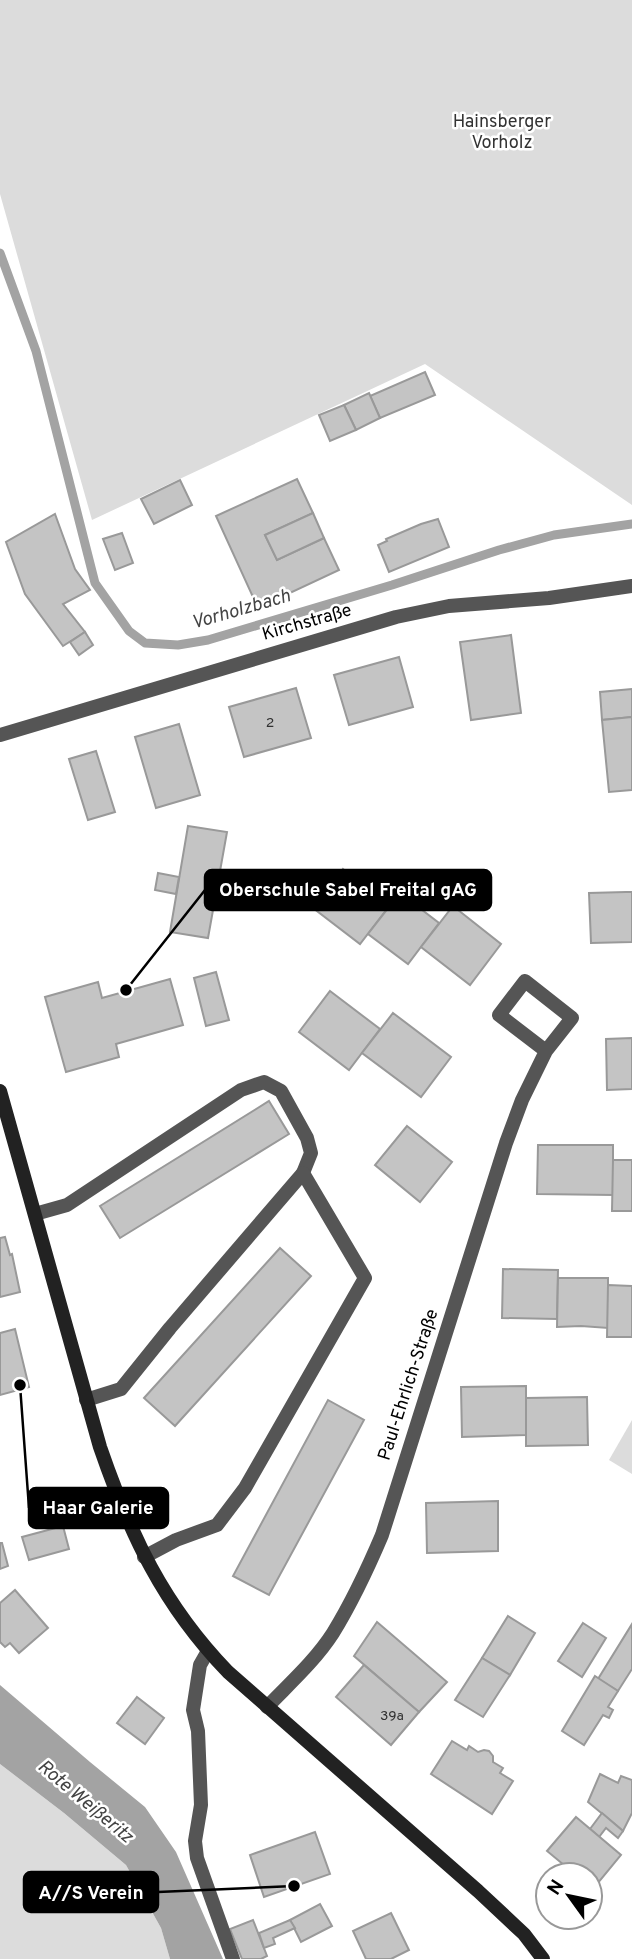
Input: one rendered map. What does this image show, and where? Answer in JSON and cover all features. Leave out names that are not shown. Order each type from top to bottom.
[{"type":"main road","points":[[0,1091],[86,1400],[115,1491],[144,1557],[170,1600],[208,1651],[267,1707],[478,1891],[524,1934],[543,1959]]},
{"type":"street","name":"Kirchstraße","points":[[0,735],[396,617],[449,606],[549,598],[632,586]]},
{"type":"street","name":"Paul-Ehrlich-Straße","points":[[267,1707],[332,1635],[377,1547],[506,1143],[522,1100],[546,1051],[572,1018],[525,981],[499,1014],[546,1051]]},
{"type":"street","points":[[36,1214],[67,1205],[241,1090],[264,1083],[281,1091],[307,1138],[311,1153],[303,1173],[121,1388],[86,1400]]},
{"type":"street","points":[[144,1557],[176,1540],[216,1525],[244,1488],[365,1278],[303,1173]]},
{"type":"street","points":[[208,1651],[200,1665],[193,1710],[198,1731],[201,1805],[195,1841],[197,1857],[233,1959]]},
{"type":"green space","name":"Hainsberger Vorholz","points":[[0,0],[632,0],[632,505],[425,364],[92,520],[0,194]]},
{"type":"green space","points":[[632,1420],[632,1474],[609,1460]]},
{"type":"green space","points":[[0,1764],[126,1865],[161,1928],[170,1959],[0,1959]]},
{"type":"water","name":"Rote Weißeritz","points":[[0,1685],[145,1807],[176,1852],[223,1959],[170,1959],[161,1928],[126,1865],[0,1764]]},
{"type":"building","points":[[425,372],[435,395],[380,418],[370,396]]},
{"type":"building","points":[[369,393],[380,418],[356,430],[344,405]]},
{"type":"building","points":[[344,405],[356,430],[330,441],[319,415]]},
{"type":"building","points":[[297,479],[313,513],[265,535],[277,560],[324,538],[339,570],[258,608],[216,516]]},
{"type":"building","points":[[180,480],[192,505],[154,524],[141,499]]},
{"type":"building","points":[[313,513],[324,538],[277,560],[265,535]]},
{"type":"building","points":[[55,514],[75,569],[90,590],[63,604],[85,632],[63,646],[25,594],[6,542]]},
{"type":"building","points":[[438,519],[449,547],[389,572],[378,545],[387,541],[386,539]]},
{"type":"building","points":[[122,533],[133,563],[115,570],[103,539]]},
{"type":"building","points":[[85,632],[93,645],[79,655],[70,642]]},
{"type":"building","points":[[511,635],[521,713],[471,720],[460,642]]},
{"type":"building","points":[[399,657],[413,707],[349,725],[334,675]]},
{"type":"building","points":[[296,688],[311,738],[244,757],[229,707]]},
{"type":"building","points":[[632,689],[632,717],[602,720],[600,692]]},
{"type":"building","points":[[632,717],[632,790],[609,792],[602,720]]},
{"type":"building","points":[[179,724],[200,795],[156,808],[135,737]]},
{"type":"building","points":[[96,751],[115,812],[88,820],[69,759]]},
{"type":"building","points":[[188,826],[227,832],[208,938],[170,932]]},
{"type":"building","points":[[343,869],[390,905],[360,944],[313,908]]},
{"type":"building","points":[[158,873],[179,877],[176,894],[155,890]]},
{"type":"building","points":[[632,892],[632,942],[591,943],[589,893]]},
{"type":"building","points":[[400,893],[439,923],[408,964],[368,934]]},
{"type":"building","points":[[453,906],[501,944],[470,985],[421,947]]},
{"type":"building","points":[[216,972],[229,1020],[206,1026],[194,978]]},
{"type":"building","points":[[170,979],[183,1025],[116,1044],[119,1057],[66,1072],[45,997],[98,982],[102,998]]},
{"type":"building","points":[[330,991],[380,1029],[349,1070],[299,1032]]},
{"type":"building","points":[[393,1013],[451,1057],[421,1097],[362,1053]]},
{"type":"building","points":[[632,1038],[632,1089],[607,1090],[606,1039]]},
{"type":"building","points":[[269,1101],[289,1134],[120,1238],[100,1206]]},
{"type":"building","points":[[407,1126],[452,1162],[420,1202],[375,1165]]},
{"type":"building","points":[[538,1145],[613,1145],[613,1195],[537,1194]]},
{"type":"building","points":[[613,1160],[632,1160],[632,1211],[612,1211]]},
{"type":"building","points":[[5,1237],[10,1255],[12,1254],[20,1292],[0,1297],[0,1238]]},
{"type":"building","points":[[280,1248],[311,1276],[175,1426],[144,1398]]},
{"type":"building","points":[[503,1269],[558,1270],[557,1319],[502,1318]]},
{"type":"building","points":[[558,1278],[608,1278],[608,1328],[557,1327]]},
{"type":"building","points":[[608,1285],[632,1286],[632,1337],[607,1337]]},
{"type":"building","points":[[15,1329],[29,1387],[0,1395],[0,1333]]},
{"type":"building","points":[[526,1386],[526,1435],[462,1437],[461,1387]]},
{"type":"building","points":[[587,1397],[588,1445],[526,1446],[526,1398]]},
{"type":"building","points":[[328,1400],[364,1420],[269,1595],[233,1576]]},
{"type":"building","points":[[498,1501],[498,1551],[427,1553],[426,1503]]},
{"type":"building","points":[[63,1526],[69,1549],[29,1560],[22,1537]]},
{"type":"building","points":[[0,1543],[8,1566],[0,1569]]},
{"type":"building","points":[[15,1590],[48,1628],[19,1653],[10,1643],[5,1647],[0,1642],[0,1603]]},
{"type":"building","points":[[508,1616],[535,1633],[510,1675],[482,1658]]},
{"type":"building","points":[[377,1622],[447,1682],[419,1712],[354,1656]]},
{"type":"building","points":[[583,1623],[606,1638],[582,1677],[558,1661]]},
{"type":"building","points":[[632,1624],[632,1669],[618,1691],[598,1679]]},
{"type":"building","points":[[482,1658],[510,1675],[483,1717],[455,1700]]},
{"type":"building","points":[[364,1665],[419,1712],[391,1745],[336,1697]]},
{"type":"building","points":[[595,1676],[618,1691],[608,1707],[613,1710],[609,1718],[603,1715],[584,1745],[562,1731]]},
{"type":"building","points":[[137,1697],[164,1718],[145,1744],[117,1723]]},
{"type":"building","points":[[452,1741],[467,1750],[469,1746],[478,1752],[489,1751],[493,1762],[503,1768],[500,1773],[513,1781],[492,1814],[431,1774]]},
{"type":"building","points":[[600,1774],[618,1783],[621,1776],[632,1780],[632,1813],[623,1831],[588,1802]]},
{"type":"building","points":[[602,1813],[623,1831],[618,1838],[606,1828],[599,1837],[590,1829]]},
{"type":"building","points":[[576,1817],[621,1855],[604,1876],[604,1861],[559,1861],[547,1851]]},
{"type":"building","points":[[315,1832],[330,1874],[264,1897],[250,1855]]},
{"type":"building","points":[[320,1904],[332,1926],[301,1942],[290,1920]]},
{"type":"building","points":[[391,1913],[409,1950],[391,1959],[366,1959],[353,1931]]},
{"type":"building","points":[[253,1920],[267,1956],[261,1959],[242,1959],[230,1929]]},
{"type":"building","points":[[290,1920],[295,1928],[273,1938],[275,1944],[264,1948],[259,1933]]},
{"type":"waterway","name":"Vorholzbach","points":[[0,253],[36,351],[95,583],[129,631],[145,643],[178,645],[208,640],[499,550],[554,535],[632,524]]},
{"type":"place","name":"Oberschule Sabel Freital gAG","points":[[126,990]]},
{"type":"place","name":"Haar Galerie","points":[[20,1385]]},
{"type":"place","name":"A//S Verein","points":[[294,1886]]}]
